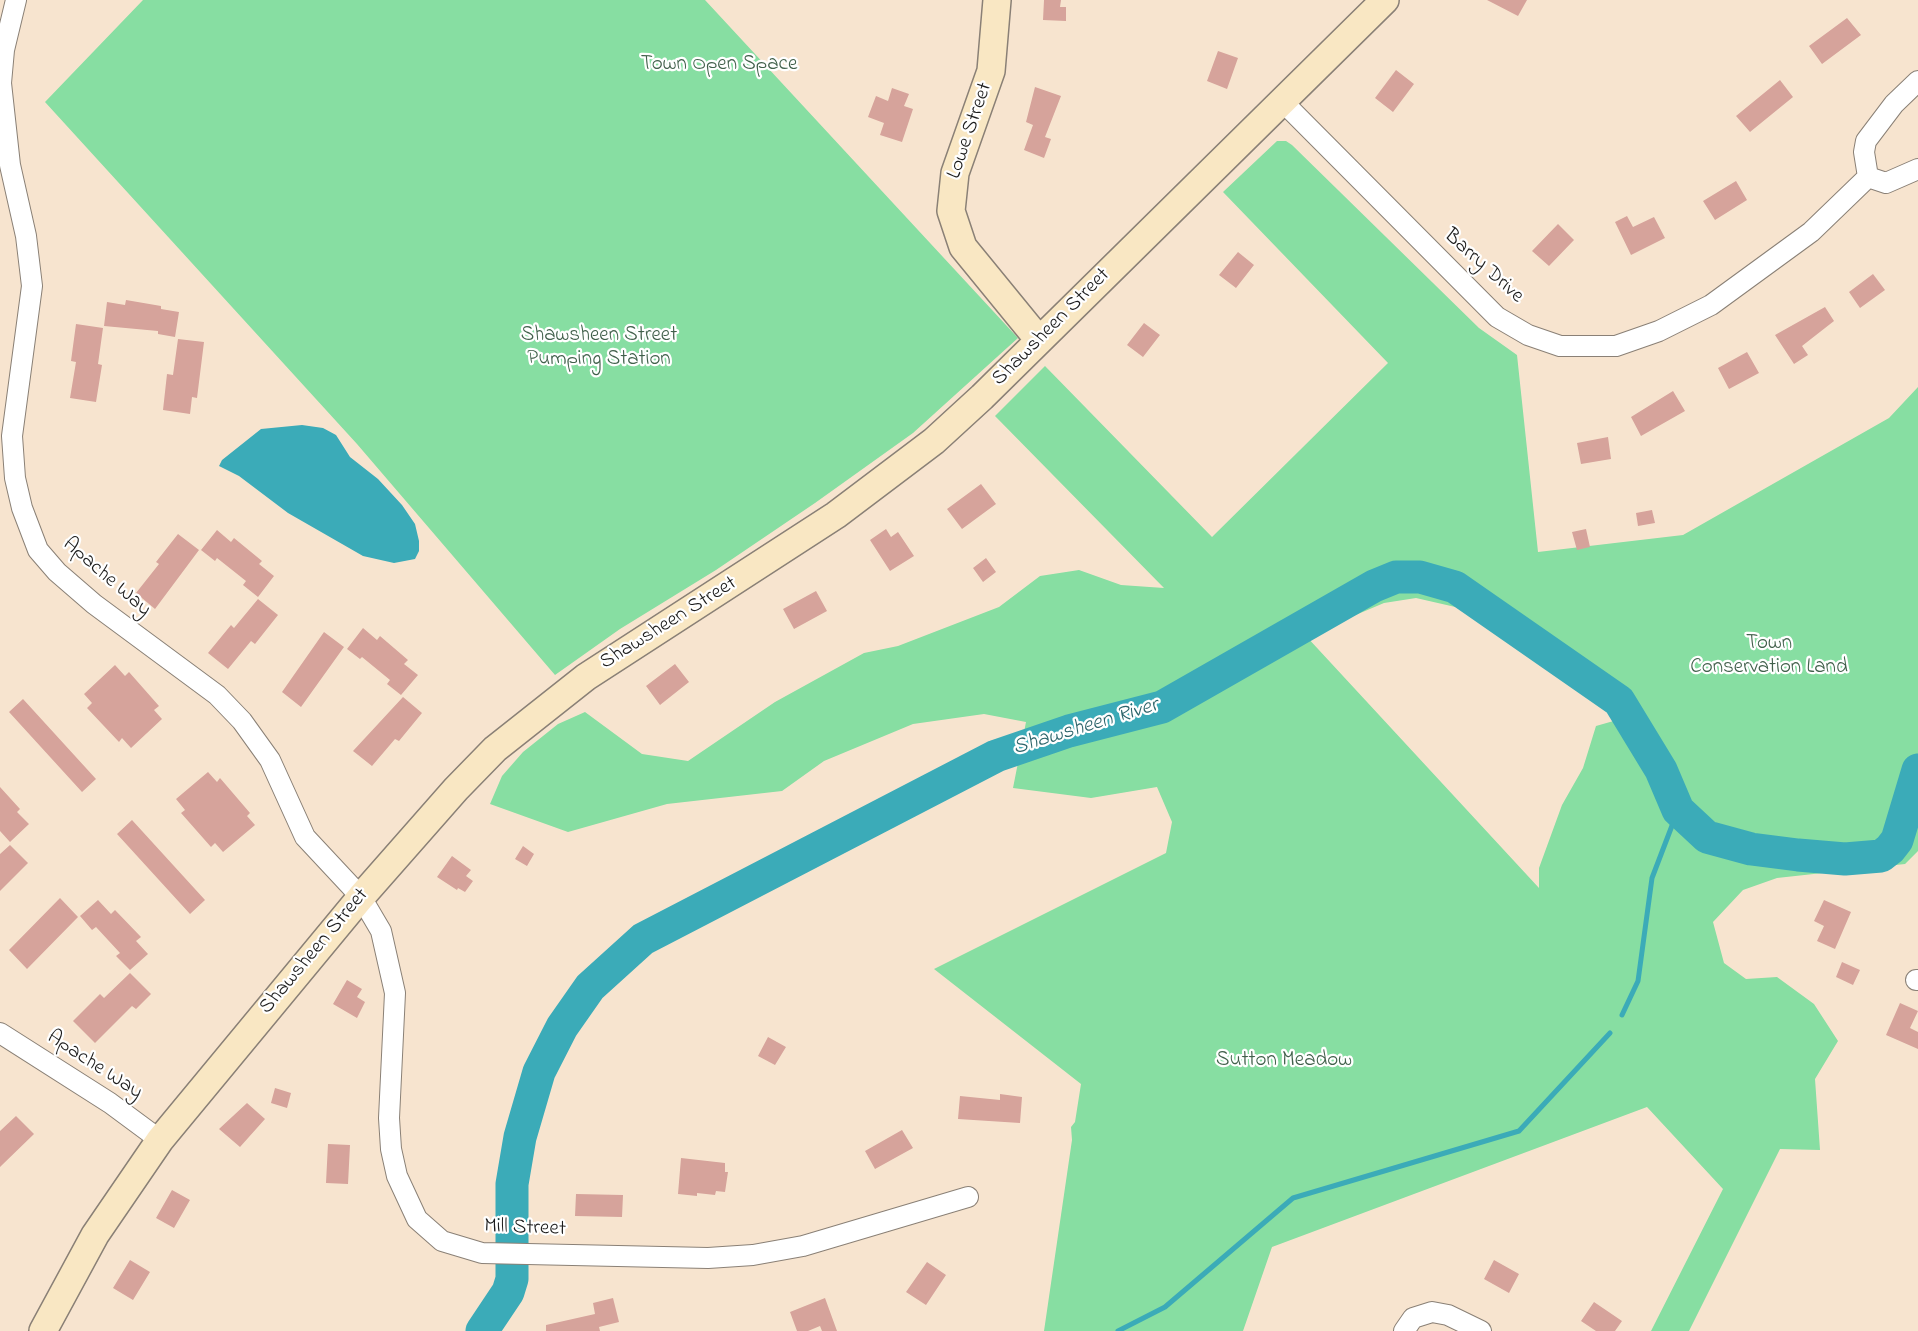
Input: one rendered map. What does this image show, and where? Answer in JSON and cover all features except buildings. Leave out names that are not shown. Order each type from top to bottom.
[{"type":"main road","name":"Lowe Street","points":[[998,0],[991,71],[955,173],[951,211],[963,247],[1039,340]]},
{"type":"main road","name":"Shawsheen Street","points":[[43,1331],[95,1235],[160,1140],[361,897],[456,789],[495,749],[537,714],[602,666],[770,559],[880,484],[950,426],[1385,0]]},
{"type":"street","name":"Apache Way","points":[[16,0],[4,50],[1,83],[10,165],[26,236],[32,286],[12,450],[18,493],[29,528],[38,550],[81,593],[226,703],[270,760],[304,837],[361,897]]},
{"type":"street","points":[[1918,81],[1894,104],[1866,141],[1864,152],[1868,177],[1886,183],[1918,169]]},
{"type":"street","name":"Barry Drive","points":[[1282,102],[1497,317],[1528,335],[1560,346],[1616,346],[1659,331],[1711,305],[1811,232],[1868,177]]},
{"type":"street","name":"Mill Street","points":[[361,897],[386,942],[395,993],[389,1118],[393,1163],[400,1184],[417,1219],[432,1235],[461,1248],[495,1254],[679,1258],[753,1255],[802,1246],[968,1197]]},
{"type":"street","name":"Apache Way","points":[[0,1033],[110,1103],[160,1140]]},
{"type":"street","points":[[1404,1331],[1413,1317],[1432,1312],[1448,1315],[1481,1331]]},
{"type":"green space","name":"Shawsheen Street Pumping Station","points":[[143,0],[705,0],[1018,338],[913,433],[716,570],[620,629],[555,675],[357,444],[45,102]]},
{"type":"green space","points":[[1277,141],[1286,141],[1479,328],[1517,355],[1538,552],[1683,535],[1889,418],[1918,387],[1918,851],[1905,864],[1777,878],[1743,890],[1713,922],[1724,963],[1746,979],[1777,977],[1814,1004],[1838,1041],[1815,1079],[1820,1150],[1780,1149],[1689,1331],[1651,1331],[1723,1189],[1647,1107],[1272,1247],[1243,1331],[1044,1331],[1072,1140],[1071,1127],[1075,1122],[1081,1084],[934,969],[1166,853],[1172,822],[1157,787],[1091,798],[1013,788],[1026,722],[984,714],[913,724],[824,761],[782,791],[667,804],[568,832],[490,804],[502,776],[523,752],[558,724],[585,712],[642,754],[688,761],[775,702],[864,653],[898,646],[999,607],[1040,576],[1079,570],[1121,585],[1164,588],[995,416],[1045,366],[1212,537],[1388,363],[1223,192]],"holes":[[[1416,598],[1499,617],[1520,635],[1605,683],[1620,697],[1631,716],[1596,726],[1583,768],[1562,805],[1539,868],[1539,888],[1306,636],[1384,603]]]},
{"type":"water","points":[[302,425],[323,428],[336,435],[350,457],[378,479],[402,505],[415,524],[419,551],[415,559],[394,563],[363,556],[288,513],[239,476],[219,466],[222,460],[261,429]]},
{"type":"waterway","name":"Shawsheen River","points":[[482,1331],[508,1292],[512,1279],[512,1184],[520,1137],[539,1072],[562,1027],[590,987],[643,939],[996,756],[1069,731],[1162,707],[1374,586],[1396,577],[1420,577],[1455,587],[1619,701],[1661,770],[1678,810],[1707,837],[1751,849],[1798,855],[1845,859],[1881,856],[1897,840],[1918,770]]},
{"type":"waterway","points":[[1622,1015],[1638,981],[1652,878],[1678,810]]},
{"type":"waterway","points":[[1118,1331],[1165,1307],[1293,1198],[1519,1131],[1610,1033]]},
{"type":"park label","name":"Town Open Space","points":[[719,66]]},
{"type":"park label","name":"Town Conservation Land","points":[[1769,657]]},
{"type":"park label","name":"Sutton Meadow","points":[[1284,1062]]}]
